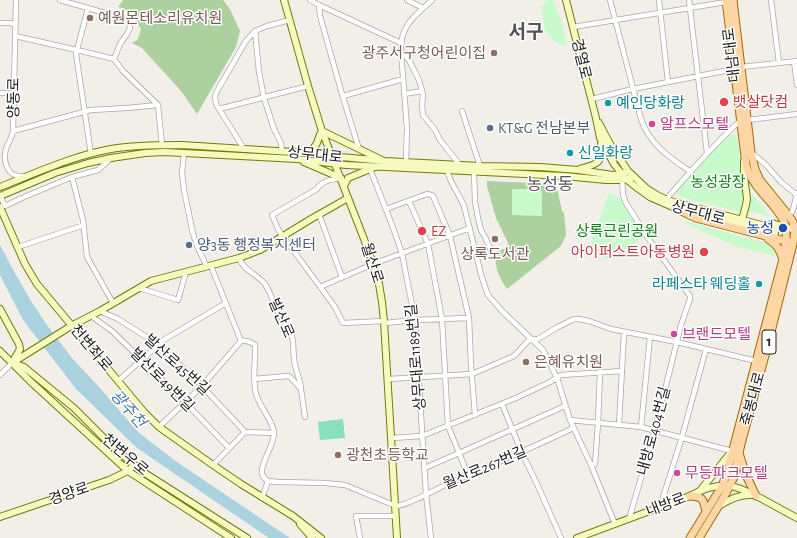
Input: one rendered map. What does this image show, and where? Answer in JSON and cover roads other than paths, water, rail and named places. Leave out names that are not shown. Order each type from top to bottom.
[{"type":"main road","name":"대남대로","points":[[728,0],[748,153],[748,172],[755,184],[780,215],[786,227]]},
{"type":"main road","name":"대남대로","points":[[748,153],[760,180],[789,216],[796,230]]},
{"type":"main road","points":[[675,208],[696,218],[792,243]]},
{"type":"main road","name":"1","points":[[786,227],[792,243]]},
{"type":"main road","name":"죽봉대로","points":[[690,538],[706,512],[734,477],[737,435],[756,361],[796,230]]},
{"type":"main road","points":[[761,236],[776,244],[786,260],[797,254]]},
{"type":"main road","name":"죽봉대로","points":[[735,452],[741,444],[766,352],[786,260]]},
{"type":"main road","points":[[737,435],[737,446],[741,444]]},
{"type":"main road","points":[[735,452],[756,496]]},
{"type":"main road","name":"죽봉대로","points":[[699,538],[718,507],[727,484]]},
{"type":"main road","points":[[690,496],[701,498],[704,502],[706,512]]},
{"type":"street","name":"양동로","points":[[16,0],[13,131],[12,137],[6,149],[5,162],[9,171],[17,176],[29,176]]},
{"type":"street","points":[[60,0],[124,19],[129,24],[130,32],[111,58]]},
{"type":"street","name":"월산로","points":[[284,0],[322,131],[336,164],[373,264],[380,290],[385,322],[397,538]]},
{"type":"street","points":[[310,0],[401,43]]},
{"type":"street","points":[[407,0],[423,8]]},
{"type":"street","points":[[406,162],[407,128],[401,43],[408,22],[432,0]]},
{"type":"street","name":"경열로","points":[[566,0],[592,99],[600,138],[614,164],[625,176]]},
{"type":"street","points":[[610,0],[642,124],[650,137],[663,152],[691,172]]},
{"type":"street","points":[[659,0],[668,82]]},
{"type":"street","points":[[689,0],[707,153]]},
{"type":"street","points":[[573,27],[690,8],[728,0]]},
{"type":"street","points":[[771,0],[779,63]]},
{"type":"street","points":[[319,5],[320,16],[359,148]]},
{"type":"street","points":[[88,8],[76,54],[91,154]]},
{"type":"street","points":[[244,149],[216,104],[216,91],[246,41],[255,31],[290,20]]},
{"type":"street","points":[[0,23],[11,23],[15,25]]},
{"type":"street","points":[[255,31],[259,72],[264,98],[274,129],[281,143],[282,152]]},
{"type":"street","points":[[15,36],[111,58],[123,72],[158,105],[162,145]]},
{"type":"street","points":[[401,51],[410,60],[419,80],[423,94],[423,115],[460,165]]},
{"type":"street","points":[[592,99],[633,89],[738,68],[796,61],[797,85]]},
{"type":"street","points":[[343,96],[403,79]]},
{"type":"street","points":[[219,109],[308,86]]},
{"type":"street","points":[[404,94],[422,90]]},
{"type":"street","points":[[0,93],[14,93]]},
{"type":"street","points":[[13,131],[84,112],[158,105]]},
{"type":"street","points":[[462,111],[480,166]]},
{"type":"street","points":[[667,200],[707,153],[728,132],[744,121],[797,114]]},
{"type":"street","name":"경열로","points":[[596,118],[625,176]]},
{"type":"street","points":[[308,153],[317,144],[319,135],[322,131],[385,161]]},
{"type":"street","points":[[578,170],[598,162],[602,156],[600,138]]},
{"type":"street","name":"상무대로","points":[[0,187],[60,163],[111,149],[137,146],[182,145],[308,153],[341,158],[385,161],[480,166],[540,167],[578,170],[633,177],[646,188],[667,200],[776,231],[675,208],[650,197],[636,187],[625,176]]},
{"type":"street","points":[[0,157],[6,149]]},
{"type":"street","name":"상무대로","points":[[0,196],[55,174],[88,163],[145,153],[184,153],[297,159],[336,164],[564,176],[606,180],[625,176]]},
{"type":"street","points":[[184,153],[182,173],[193,234],[226,303],[241,341]]},
{"type":"street","points":[[748,153],[766,165],[781,182],[797,194],[789,216]]},
{"type":"street","name":"상무대로","points":[[743,216],[747,199],[744,175],[748,153]]},
{"type":"street","points":[[0,196],[5,206],[72,177],[98,170],[111,158]]},
{"type":"street","points":[[297,159],[341,178]]},
{"type":"street","points":[[344,186],[348,178],[377,166]]},
{"type":"street","name":"상무대로1189번길","points":[[370,170],[402,254],[415,320],[426,494],[431,538]]},
{"type":"street","points":[[447,170],[448,177],[464,206],[482,278],[488,295],[502,312],[543,350],[557,378],[570,420],[591,465],[615,524]]},
{"type":"street","points":[[474,172],[475,201],[480,230],[487,240],[494,257]]},
{"type":"street","name":"내방로404번길","points":[[625,176],[623,195],[626,203],[648,238],[690,296],[683,318],[655,430],[629,519]]},
{"type":"street","points":[[72,177],[84,225],[88,257],[113,303]]},
{"type":"street","points":[[341,178],[330,180],[319,186],[317,190],[272,215],[279,231],[335,307],[342,323],[469,318]]},
{"type":"street","points":[[386,209],[427,194],[431,194],[433,196],[450,236],[469,318],[475,415]]},
{"type":"street","points":[[0,375],[12,363],[71,326],[151,281],[239,258],[260,250],[348,198]]},
{"type":"street","points":[[409,200],[428,244],[442,319],[448,426],[468,476]]},
{"type":"street","name":"상무대로","points":[[667,200],[697,205],[796,230]]},
{"type":"street","name":"천변좌로","points":[[0,207],[25,264],[36,283],[144,412],[159,427],[262,498],[293,516],[321,538]]},
{"type":"street","points":[[319,214],[342,277]]},
{"type":"street","points":[[18,247],[84,225]]},
{"type":"street","points":[[320,287],[373,264],[470,228]]},
{"type":"street","name":"발산로","points":[[239,258],[245,269],[263,282],[266,286],[292,337],[294,359],[300,381],[304,417]]},
{"type":"street","points":[[139,288],[178,300],[186,272]]},
{"type":"street","points":[[118,381],[165,338],[226,303]]},
{"type":"street","points":[[0,309],[19,344],[20,349],[12,363]]},
{"type":"street","name":"발산로45번길","points":[[100,311],[131,326],[158,345],[202,386],[245,432]]},
{"type":"street","name":"발산로49번길","points":[[91,316],[112,331],[185,402],[229,448]]},
{"type":"street","points":[[388,379],[472,374],[514,356],[529,340],[538,339],[574,319],[589,321],[624,332],[677,342],[756,361]]},
{"type":"street","points":[[619,425],[624,332]]},
{"type":"street","points":[[641,427],[650,337]]},
{"type":"street","points":[[159,427],[202,386],[241,341],[244,340],[251,342],[255,345],[254,379],[256,394],[274,433],[272,443],[262,469],[264,479],[278,482],[345,485],[396,506]]},
{"type":"street","points":[[660,507],[682,438],[706,349]]},
{"type":"street","points":[[0,351],[12,363]]},
{"type":"street","name":"천변우로","points":[[12,363],[24,367],[74,408],[113,447],[143,472],[247,538]]},
{"type":"street","name":"천변우로","points":[[12,363],[128,471],[231,538]]},
{"type":"street","points":[[392,438],[422,436],[502,404],[550,382],[561,375],[622,370]]},
{"type":"street","points":[[591,465],[595,464],[600,372]]},
{"type":"street","points":[[254,379],[288,376],[301,389]]},
{"type":"street","points":[[502,404],[522,453],[561,538]]},
{"type":"street","points":[[425,468],[565,406]]},
{"type":"street","points":[[570,420],[641,427],[735,452],[698,492]]},
{"type":"street","name":"월산로267번길","points":[[396,506],[402,506],[426,494],[522,453],[574,428]]},
{"type":"street","points":[[213,465],[245,432],[274,433]]},
{"type":"street","name":"경양로","points":[[0,517],[109,480],[128,471],[134,464]]},
{"type":"street","points":[[262,498],[268,481]]},
{"type":"street","points":[[727,484],[756,496],[797,518]]},
{"type":"street","name":"내방로","points":[[577,538],[698,492],[727,484]]},
{"type":"street","points":[[718,507],[727,501],[745,495],[756,496]]},
{"type":"street","name":"천변좌로","points":[[293,516],[312,538]]},
{"type":"street","points":[[360,538],[356,516],[396,516]]},
{"type":"water","name":"광주천","points":[[0,245],[31,301],[47,325],[72,358],[138,432],[174,460],[290,538],[269,538],[137,448],[76,389],[23,320],[0,275]]},
{"type":"place","name":"예원몬테소리유치원","points":[[90,18]]},
{"type":"place","name":"광주서구청어린이집","points":[[494,53]]},
{"type":"place","name":"뱃살닷컴","points":[[724,102]]},
{"type":"place","name":"예인당화랑","points":[[608,103]]},
{"type":"place","name":"알프스모텔","points":[[652,124]]},
{"type":"place","name":"KT&G 전남본부","points":[[490,128]]},
{"type":"place","name":"신일화랑","points":[[570,153]]},
{"type":"place","name":"농성","points":[[783,228]]},
{"type":"place","name":"EZ","points":[[422,231]]},
{"type":"place","name":"상록도서관","points":[[495,239]]},
{"type":"place","name":"양3동 행정복지센터","points":[[189,245]]},
{"type":"place","name":"아이퍼스트아동병원","points":[[704,252]]},
{"type":"place","name":"라페스타 웨딩홀","points":[[759,284]]},
{"type":"place","name":"브랜드모텔","points":[[674,334]]},
{"type":"place","name":"은혜유치원","points":[[526,362]]},
{"type":"place","name":"광천초등학교","points":[[338,455]]},
{"type":"place","name":"무등파크모텔","points":[[677,473]]},
{"type":"district","name":"서구","points":[[526,32]]},
{"type":"district","name":"농성동","points":[[550,185]]},
{"type":"park label","name":"농성광장","points":[[718,182]]},
{"type":"park label","name":"상록근린공원","points":[[617,231]]}]
